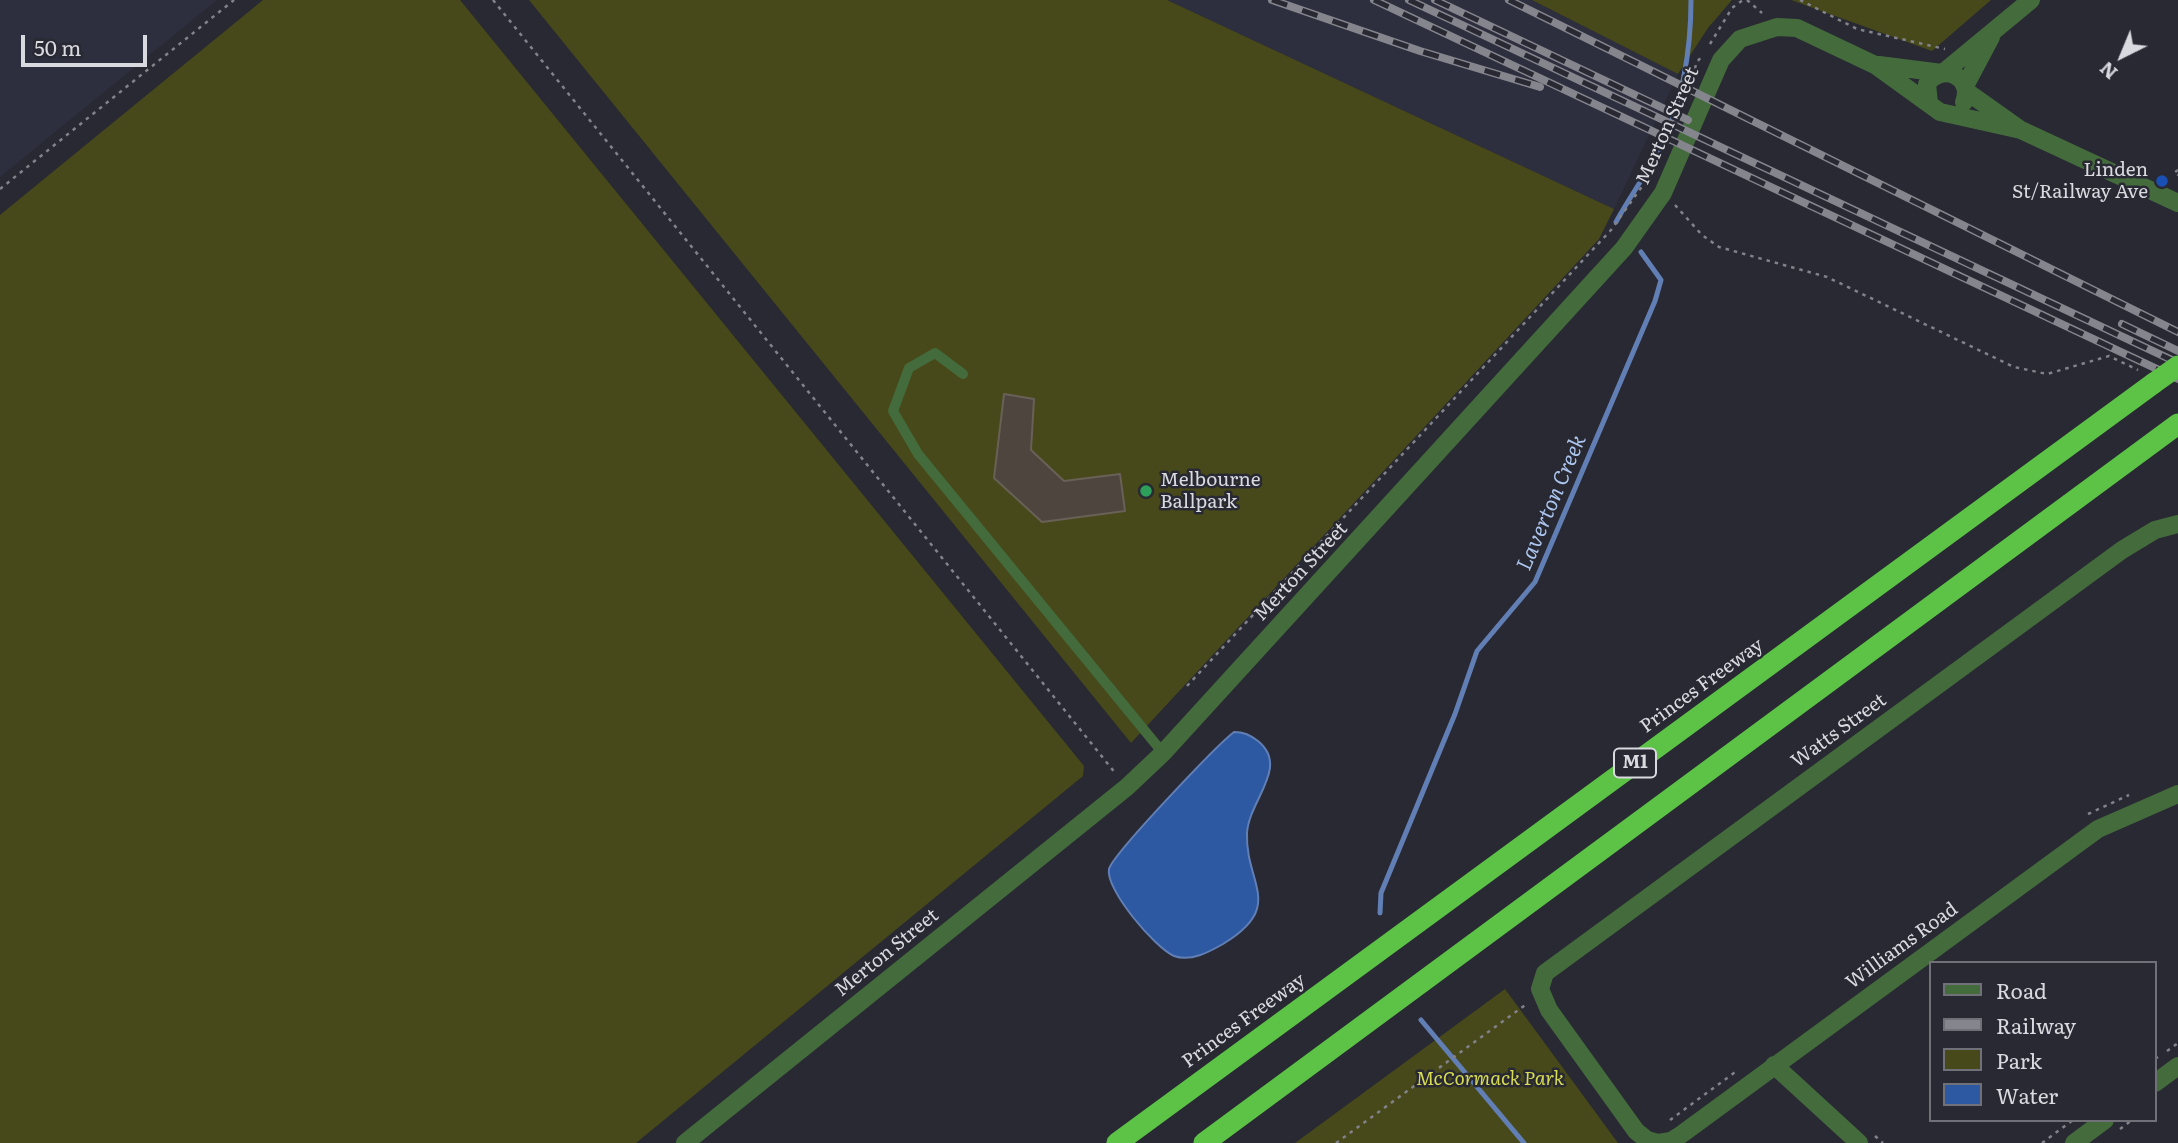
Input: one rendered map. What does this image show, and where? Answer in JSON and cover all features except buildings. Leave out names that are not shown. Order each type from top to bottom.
[{"type":"highway","name":"Princes Freeway","points":[[1117,1143],[2149,378],[2178,366]]},
{"type":"highway","name":"M1","points":[[1204,1143],[2178,424]]},
{"type":"street","points":[[2021,130],[1946,113],[1929,103],[1927,84],[2031,0]]},
{"type":"street","name":"Merton Street","points":[[685,1143],[1127,787],[1163,753],[1601,275],[1663,193],[1721,60],[1740,39],[1777,27],[1797,28],[1875,65],[1929,103]]},
{"type":"street","points":[[1946,113],[1963,104],[1966,89],[1995,31]]},
{"type":"street","name":"Merton Street","points":[[1875,65],[1943,73]]},
{"type":"street","points":[[1943,73],[1955,74],[1966,89],[2021,130],[2178,203]]},
{"type":"street","name":"Watts Street","points":[[1535,995],[1545,973],[2122,550],[2155,530],[2178,524]]},
{"type":"street","name":"Williams Road","points":[[1535,995],[1549,1010],[1636,1131],[1647,1140],[1658,1143],[1671,1141],[2098,829],[2178,794]]},
{"type":"street","points":[[1774,1065],[1859,1143]]},
{"type":"street","points":[[2157,1082],[2178,1066]]},
{"type":"street","points":[[2074,1143],[2102,1122]]},
{"type":"lane","points":[[963,374],[935,353],[909,368],[893,411],[918,454],[1163,753]]},
{"type":"path","points":[[0,189],[234,0]]},
{"type":"path","points":[[492,0],[1127,787]]},
{"type":"path","points":[[1800,0],[1857,29],[1953,51],[1961,57]]},
{"type":"path","points":[[2178,170],[2174,173],[2178,175]]},
{"type":"path","points":[[1187,686],[1611,230],[1646,180]]},
{"type":"path","points":[[1663,193],[1702,235],[1719,247],[1827,277],[2014,367],[2047,374],[2109,356],[2149,378]]},
{"type":"path","points":[[1336,1143],[1535,995]]},
{"type":"path","points":[[2042,1143],[2070,1122]]},
{"type":"shaded area","points":[[0,0],[217,0],[0,177]]},
{"type":"shaded area","points":[[1167,0],[1532,0],[1678,74],[1614,209]]},
{"type":"green space","points":[[263,0],[460,0],[1084,766],[1083,776],[636,1143],[0,1143],[0,215]]},
{"type":"green space","name":"Melbourne Ballpark","points":[[529,0],[1167,0],[1614,209],[1599,239],[1131,743]]},
{"type":"green space","points":[[1532,0],[1732,0],[1708,28],[1678,74]]},
{"type":"green space","points":[[1791,0],[1991,0],[1932,51]]},
{"type":"green space","name":"McCormack Park","points":[[1505,989],[1618,1143],[1295,1143]]},
{"type":"water","points":[[1234,732],[1247,734],[1258,741],[1267,751],[1270,762],[1269,773],[1249,821],[1247,833],[1258,906],[1253,918],[1242,930],[1223,944],[1206,953],[1180,958],[1155,942],[1133,917],[1115,890],[1109,869],[1146,823]]},
{"type":"waterway","name":"Laverton Creek","points":[[1616,222],[1658,152],[1673,116],[1687,59],[1691,0]]},
{"type":"waterway","name":"Laverton Creek","points":[[1380,913],[1381,893],[1455,714],[1477,651],[1535,582],[1655,301],[1661,280],[1641,252]]},
{"type":"waterway","name":"Laverton Creek","points":[[1421,1020],[1524,1143]]},
{"type":"railway","points":[[1272,0],[1420,51],[1540,87]]},
{"type":"railway","points":[[1374,0],[2178,379]]},
{"type":"railway","points":[[1409,0],[2178,363]]},
{"type":"railway","points":[[1435,0],[1688,120]]},
{"type":"railway","points":[[1509,0],[2178,332]]},
{"type":"railway","points":[[2122,324],[2178,351]]},
{"type":"place","name":"Linden St/Railway Ave","points":[[2162,181]]},
{"type":"place","name":"Melbourne Ballpark","points":[[1146,491]]}]
